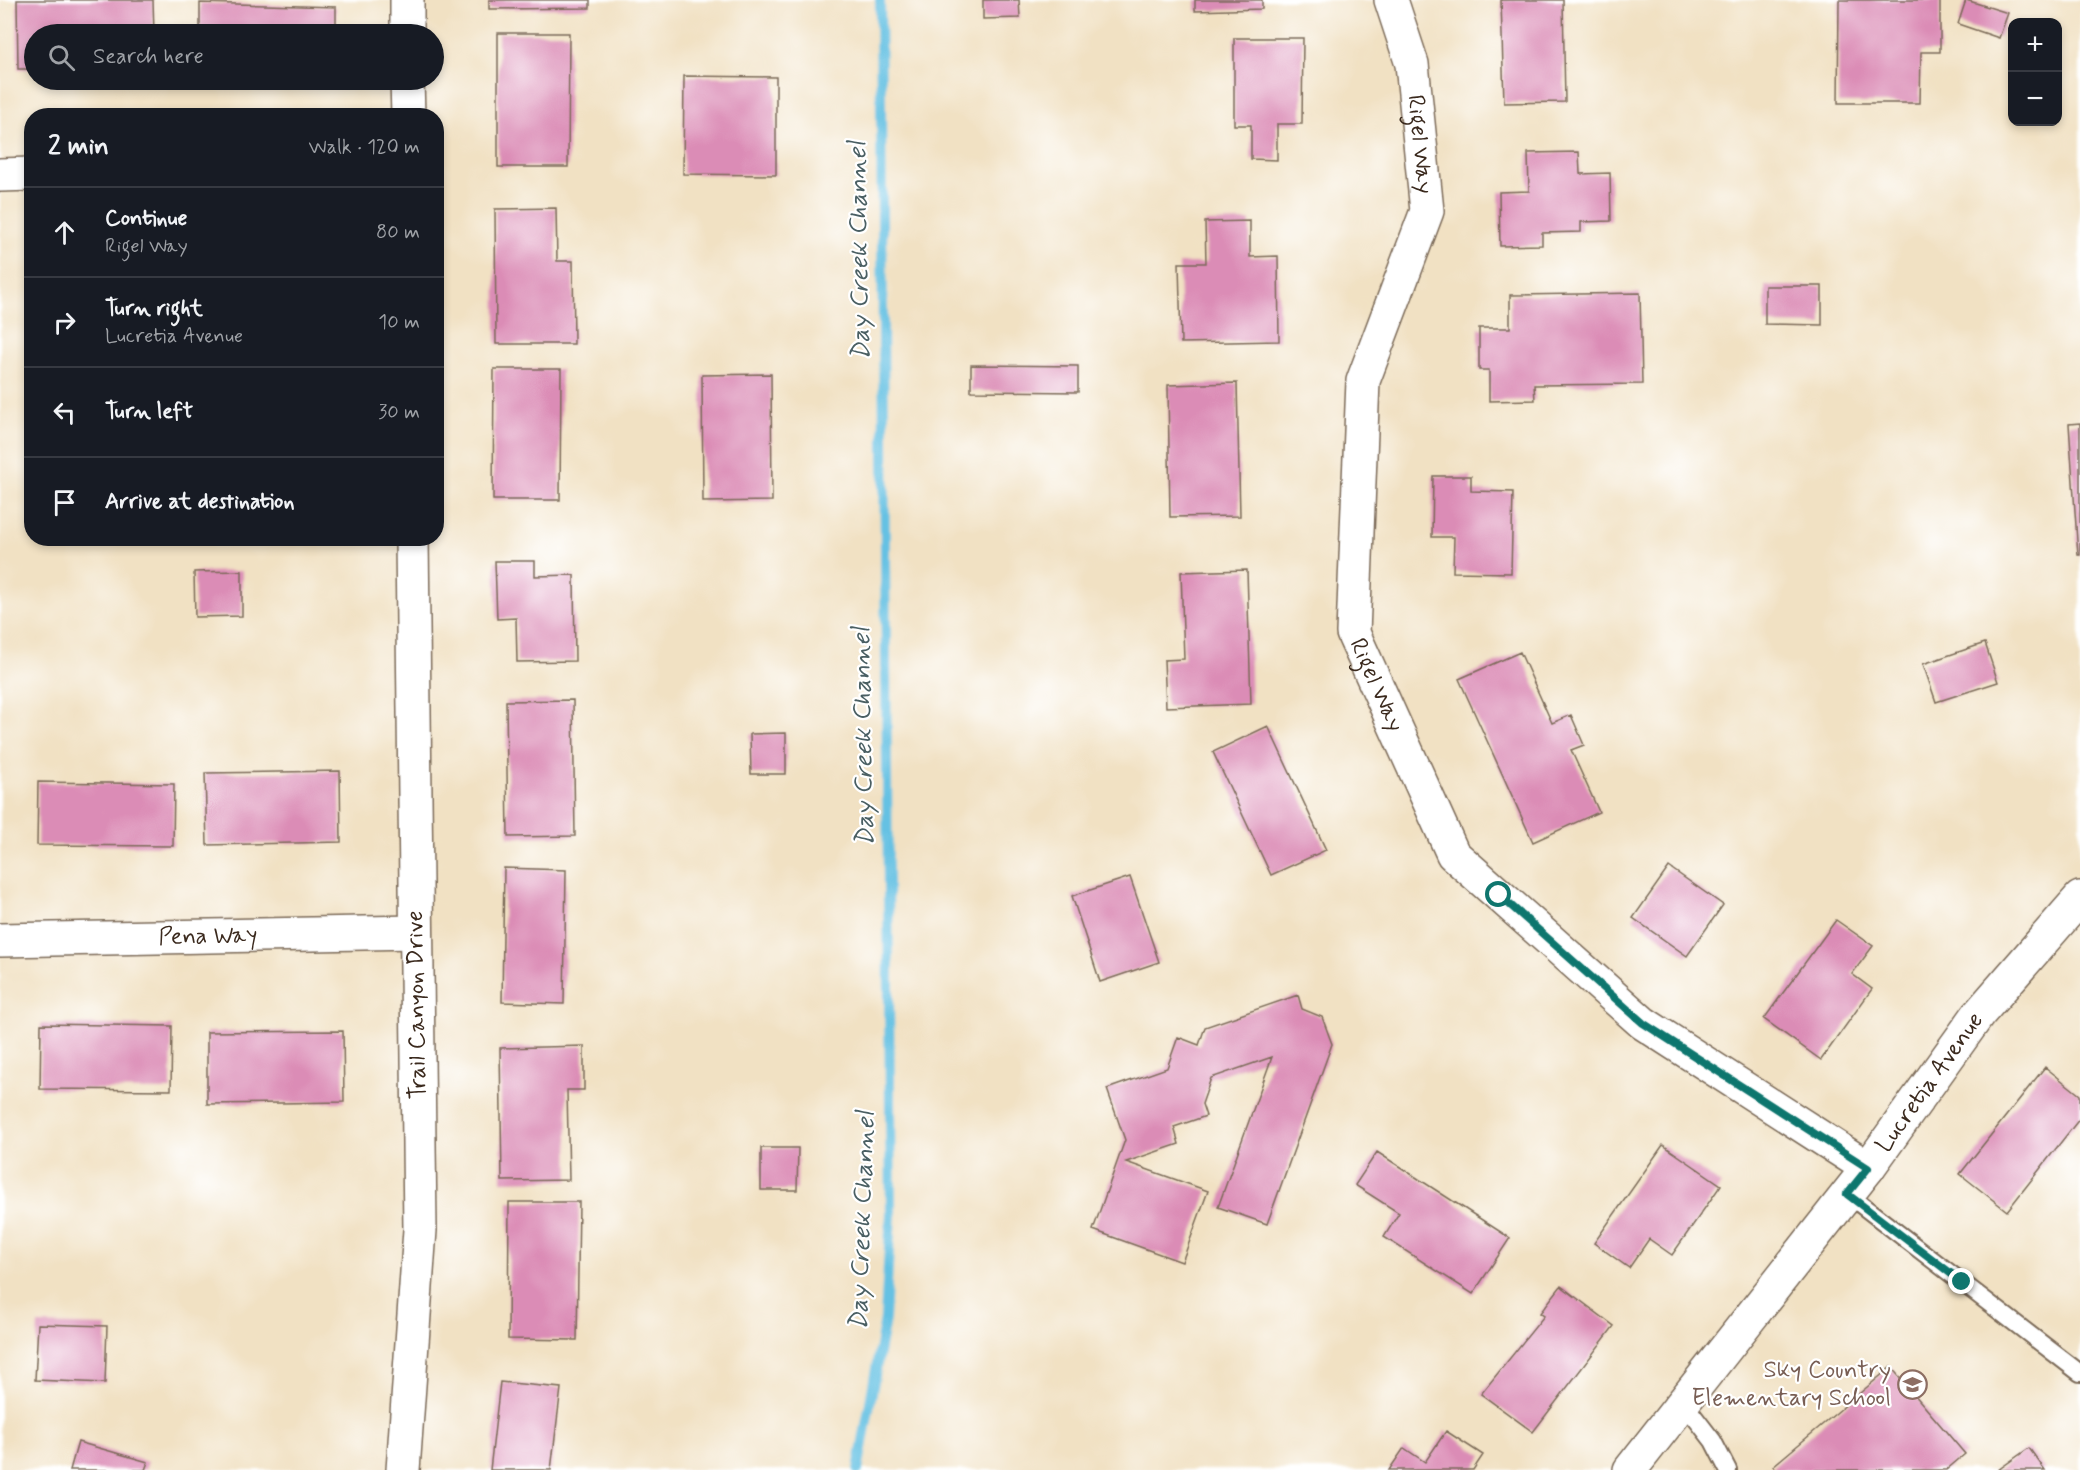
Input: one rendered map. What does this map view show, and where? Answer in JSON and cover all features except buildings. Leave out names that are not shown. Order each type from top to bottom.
[{"type":"street","points":[[407,0],[407,24]]},
{"type":"street","name":"Rigel Way","points":[[1391,0],[1412,64],[1427,211],[1362,381],[1353,633],[1453,854],[1643,1023],[1868,1168]]},
{"type":"street","points":[[407,90],[408,108]]},
{"type":"street","points":[[0,175],[24,174]]},
{"type":"street","name":"Trail Canyon Drive","points":[[404,1470],[420,1230],[412,546]]},
{"type":"street","name":"Lucretia Avenue","points":[[1630,1470],[1868,1168],[1978,1015],[2080,898]]},
{"type":"street","name":"Pena Way","points":[[0,940],[416,932]]},
{"type":"lane","points":[[1847,1194],[2080,1373]]},
{"type":"lane","points":[[1683,1402],[1713,1441],[1728,1470]]},
{"type":"waterway","name":"Day Creek Channel","points":[[858,1470],[885,1319],[891,1214],[880,0]]},
{"type":"place","name":"Sky Country Elementary School","points":[[1912,1384]]},
{"type":"route","points":[[1499,895],[1643,1023],[1868,1168],[1847,1194],[1962,1282]]}]
